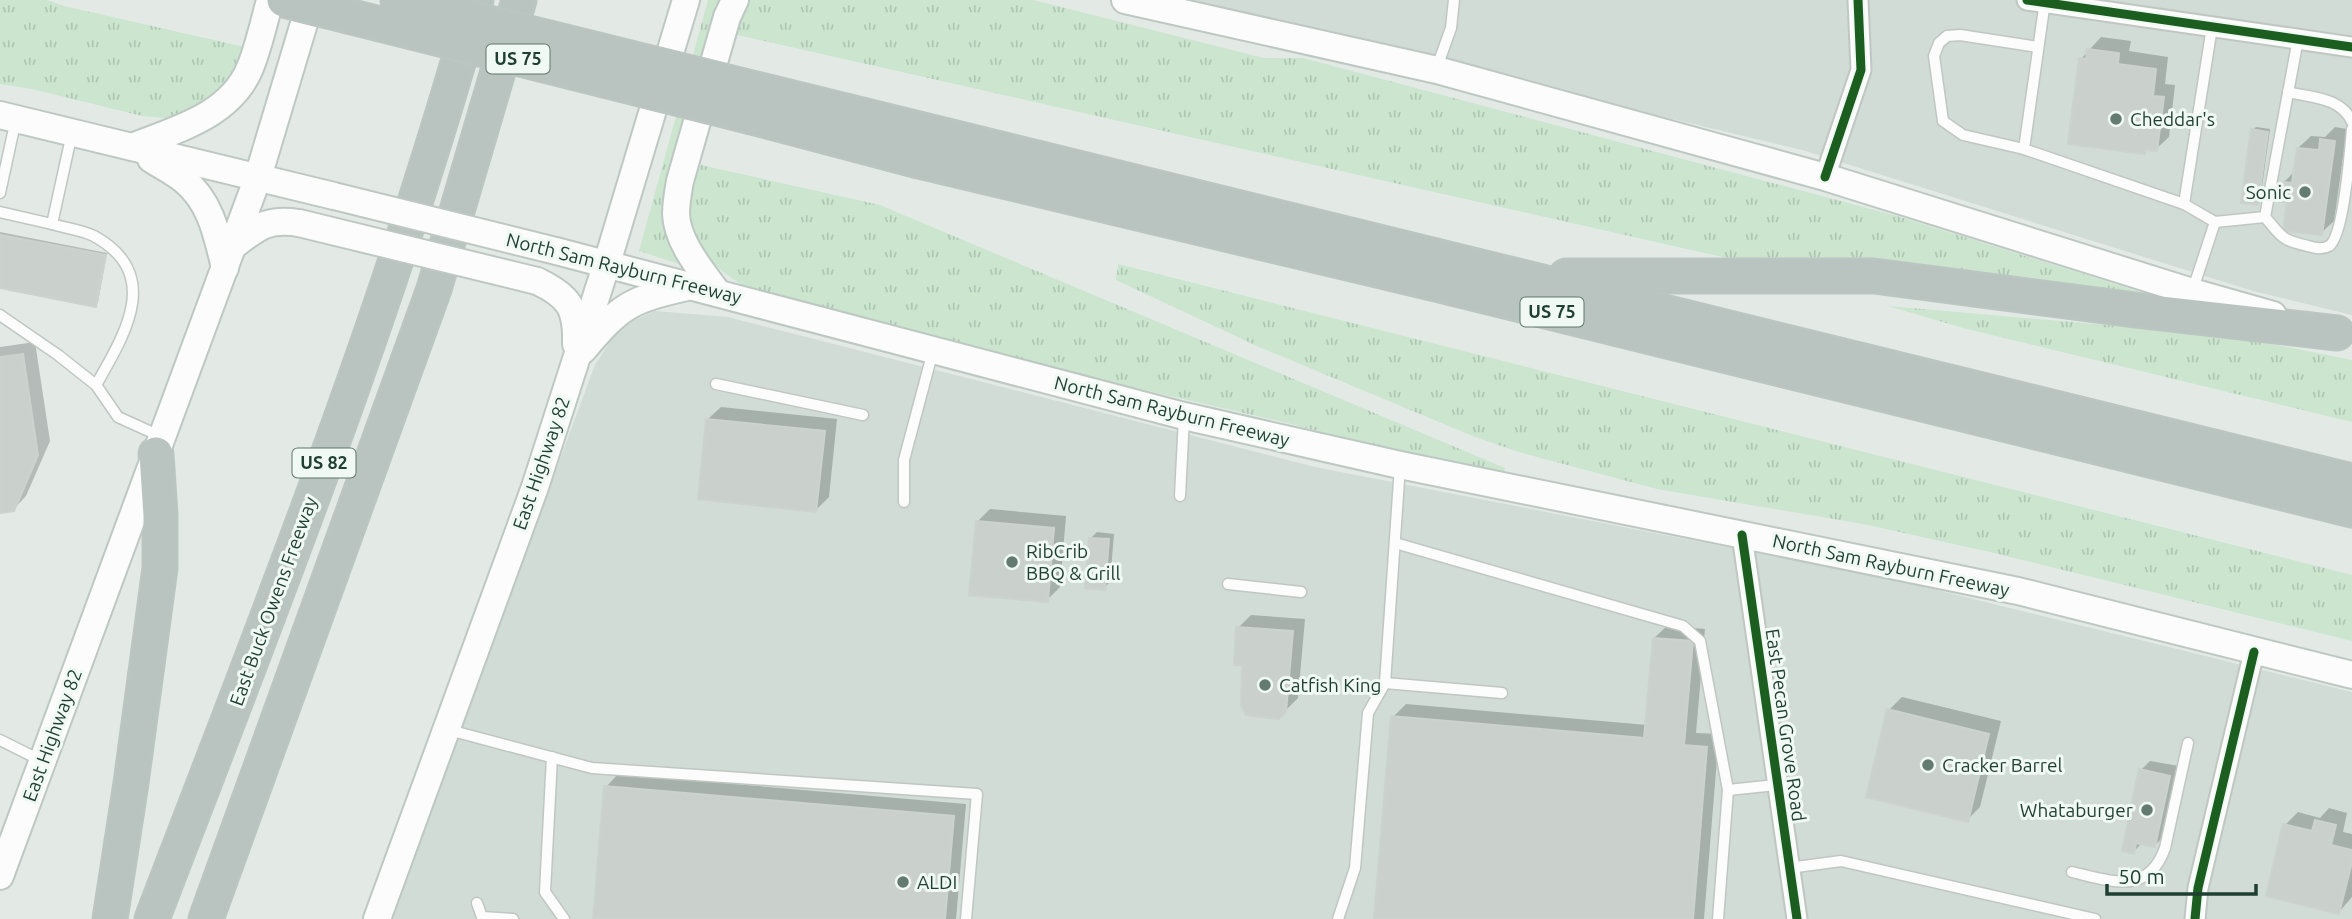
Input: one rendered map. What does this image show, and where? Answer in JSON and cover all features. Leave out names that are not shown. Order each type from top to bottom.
[{"type":"highway","name":"US 75","points":[[285,0],[1512,276],[2352,481]]},
{"type":"highway","name":"US 75","points":[[396,0],[756,104],[919,161],[1440,285],[2352,510]]},
{"type":"highway","name":"East Buck Owens Freeway","points":[[152,919],[267,621],[389,282],[476,0]]},
{"type":"highway","name":"US 82","points":[[206,919],[434,289],[519,0]]},
{"type":"highway","points":[[1512,276],[1874,276],[2344,335]]},
{"type":"highway","points":[[110,919],[130,795],[160,568],[159,445]]},
{"type":"main road","points":[[132,147],[194,122],[228,102],[250,69],[270,0]]},
{"type":"main road","name":"East Highway 82","points":[[0,876],[258,177],[311,0]]},
{"type":"main road","name":"East Highway 82","points":[[377,919],[535,487],[607,262],[686,0]]},
{"type":"main road","points":[[717,292],[700,269],[679,231],[676,202],[712,67],[727,16],[735,0]]},
{"type":"main road","points":[[1125,0],[1437,69],[1825,177],[2192,292],[2344,335]]},
{"type":"main road","name":"North Sam Rayburn Freeway","points":[[8,117],[607,262],[1184,416],[1400,465],[2018,591],[2352,676]]},
{"type":"main road","points":[[132,147],[183,179],[200,196],[229,257],[268,222],[282,220],[537,281],[553,288],[573,309],[577,323],[576,359]]},
{"type":"main road","points":[[576,359],[621,309],[642,298],[690,286]]},
{"type":"street","points":[[1825,177],[1861,70],[1858,0]]},
{"type":"street","points":[[2039,1],[2352,47]]},
{"type":"street","name":"East Pecan Grove Road","points":[[1742,535],[1797,919]]},
{"type":"street","points":[[2195,919],[2198,888],[2254,652]]},
{"type":"lane","points":[[1437,69],[1451,28],[1454,0]]},
{"type":"lane","points":[[2024,149],[2038,47],[2039,1]]},
{"type":"lane","points":[[2184,204],[2212,27]]},
{"type":"lane","points":[[2038,47],[1960,35],[1947,36],[1939,43],[1934,56],[1943,121],[1963,135],[2024,149],[2184,204],[2215,222],[2265,217]]},
{"type":"lane","points":[[2265,217],[2298,39]]},
{"type":"lane","points":[[2288,92],[2332,102],[2346,109],[2352,122]]},
{"type":"lane","points":[[0,193],[8,117]]},
{"type":"lane","points":[[2265,217],[2286,241],[2318,249],[2330,245],[2336,236],[2342,212],[2352,129]]},
{"type":"lane","points":[[52,224],[72,132]]},
{"type":"lane","points":[[0,212],[92,235],[115,251],[125,262],[132,278],[130,319],[125,334],[96,385]]},
{"type":"lane","points":[[2192,292],[2215,222]]},
{"type":"lane","points":[[0,315],[96,385],[118,417],[159,445]]},
{"type":"lane","points":[[904,502],[904,460],[933,351]]},
{"type":"lane","points":[[716,384],[863,415]]},
{"type":"lane","points":[[1180,496],[1184,416]]},
{"type":"lane","points":[[1338,919],[1355,867],[1368,713],[1385,683],[1400,465]]},
{"type":"lane","points":[[1395,543],[1683,626],[1700,641],[1728,790],[1718,919]]},
{"type":"lane","points":[[1228,584],[1301,592]]},
{"type":"lane","points":[[1385,683],[1502,693]]},
{"type":"lane","points":[[445,729],[592,768],[977,794],[966,919]]},
{"type":"lane","points":[[0,740],[43,761]]},
{"type":"lane","points":[[2072,872],[2134,882],[2150,874],[2160,863],[2188,743]]},
{"type":"lane","points":[[552,758],[545,892],[564,919]]},
{"type":"lane","points":[[1728,790],[1776,785]]},
{"type":"lane","points":[[1789,868],[1841,861],[2095,919]]},
{"type":"lane","points":[[477,903],[481,918],[513,919]]},
{"type":"shaded area","points":[[1176,0],[2352,0],[2352,315],[2253,291],[1802,150]]},
{"type":"shaded area","points":[[655,311],[728,317],[1315,467],[1896,580],[2352,692],[2352,919],[389,919],[595,365],[620,326]]},
{"type":"green space","points":[[0,0],[47,0],[249,48],[234,85],[176,119],[142,116],[32,89],[0,84]]},
{"type":"green space","points":[[708,0],[730,0],[681,164],[688,267],[639,251]]},
{"type":"green space","points":[[749,0],[1033,0],[1264,58],[1303,58],[1897,216],[2189,307],[1749,263],[733,34]]},
{"type":"green space","points":[[701,165],[880,205],[1505,468],[1504,474],[1421,458],[1287,423],[1080,375],[748,288],[715,265],[696,237],[691,204]]},
{"type":"green space","points":[[1118,264],[2352,575],[2352,641],[1994,553],[1863,524],[1657,489],[1522,453],[1475,437],[1259,347],[1116,280]]},
{"type":"green space","points":[[1888,306],[2200,333],[2352,360],[2352,422],[1963,328]]},
{"type":"building","name":"Cheddar's","points":[[2087,49],[2119,53],[2118,64],[2156,69],[2153,96],[2164,97],[2157,151],[2145,150],[2145,154],[2068,144],[2079,58],[2086,59]]},
{"type":"building","points":[[2251,129],[2268,132],[2258,205],[2241,203]]},
{"type":"building","name":"Sonic","points":[[2320,139],[2335,141],[2322,235],[2283,231],[2287,202],[2280,202],[2283,182],[2292,183],[2297,148],[2319,150]]},
{"type":"building","points":[[0,235],[106,255],[96,307],[0,288]]},
{"type":"building","points":[[23,354],[38,455],[14,511],[0,513],[0,357]]},
{"type":"building","points":[[706,419],[825,431],[816,512],[698,499]]},
{"type":"building","name":"RibCrib BBQ & Grill","points":[[976,521],[1054,528],[1048,602],[969,595]]},
{"type":"building","points":[[1089,538],[1109,539],[1105,590],[1085,588]]},
{"type":"building","name":"Catfish King","points":[[1236,627],[1293,631],[1286,712],[1279,719],[1246,715],[1241,705],[1242,665],[1234,665]]},
{"type":"building","points":[[1653,638],[1693,641],[1684,745],[1707,747],[1693,919],[1374,919],[1391,716],[1644,738]]},
{"type":"building","name":"Cracker Barrel","points":[[1887,709],[1989,734],[1968,822],[1866,797]]},
{"type":"building","name":"Whataburger","points":[[2139,769],[2170,776],[2155,847],[2136,843],[2134,854],[2122,851]]},
{"type":"building","points":[[604,786],[954,816],[945,919],[593,919]]},
{"type":"building","points":[[2315,820],[2336,825],[2331,845],[2352,850],[2352,862],[2339,914],[2266,896],[2283,824],[2312,831]]},
{"type":"cycle path","points":[[1825,177],[1861,70],[1858,0]]},
{"type":"cycle path","points":[[2027,0],[2352,47]]},
{"type":"cycle path","points":[[1742,535],[1797,919]]},
{"type":"cycle path","points":[[2195,919],[2198,888],[2254,652]]},
{"type":"place","name":"Cheddar's","points":[[2116,119]]},
{"type":"place","name":"Sonic","points":[[2305,192]]},
{"type":"place","name":"RibCrib BBQ & Grill","points":[[1012,562]]},
{"type":"place","name":"Catfish King","points":[[1265,685]]},
{"type":"place","name":"Cracker Barrel","points":[[1928,765]]},
{"type":"place","name":"Whataburger","points":[[2147,810]]},
{"type":"place","name":"ALDI","points":[[903,882]]}]
